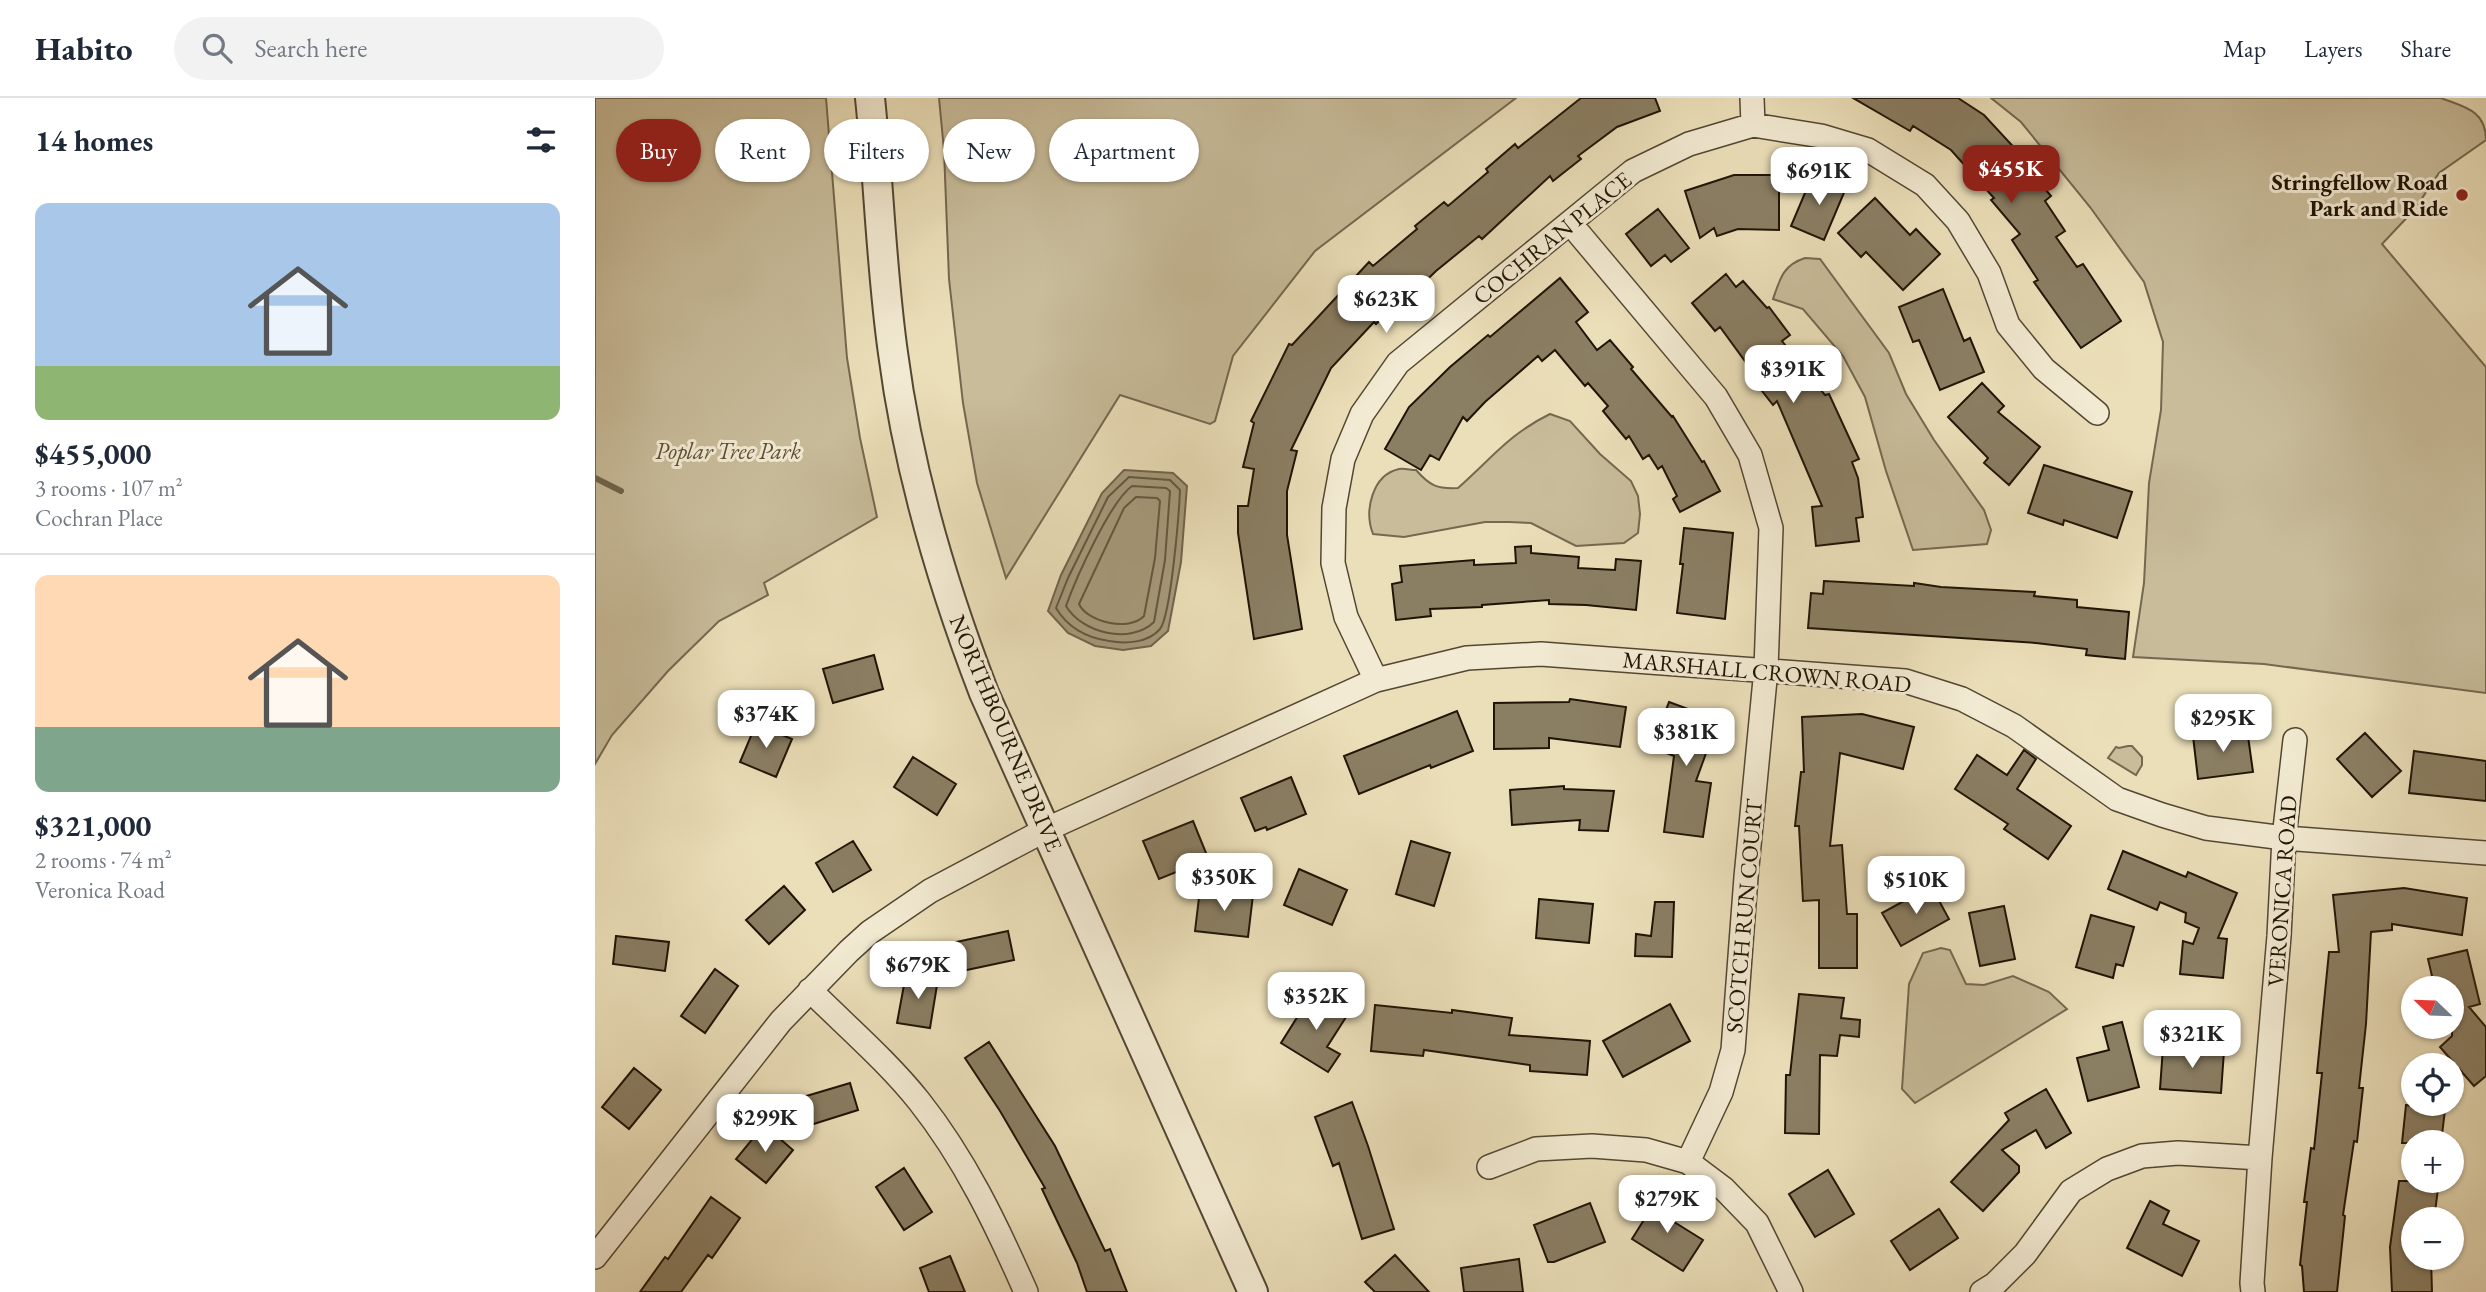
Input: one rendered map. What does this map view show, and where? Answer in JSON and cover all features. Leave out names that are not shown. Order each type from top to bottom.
[{"type":"street","name":"NORTHBOURNE DRIVE","points":[[870,98],[882,271],[893,357],[910,446],[956,619],[984,693],[1253,1292]]},
{"type":"street","points":[[1752,98],[1753,125]]},
{"type":"street","name":"COCHRAN PLACE","points":[[1376,680],[1346,617],[1333,563],[1336,496],[1343,459],[1362,414],[1398,363],[1633,171],[1689,145],[1753,125],[1821,136],[1868,150],[1925,186],[1958,221],[1989,273],[2008,326],[2044,369],[2097,413]]},
{"type":"street","name":"SCOTCH RUN COURT","points":[[1570,223],[1716,397],[1750,456],[1771,528],[1766,669],[1733,1050],[1721,1092],[1688,1162]]},
{"type":"street","name":"MARSHALL CROWN ROAD","points":[[595,1257],[781,1021],[870,932],[930,891],[1045,830],[1376,680],[1468,658],[1541,654],[1906,681],[1962,699],[2014,726],[2117,799],[2162,815],[2206,828],[2284,838],[2486,853]]},
{"type":"street","name":"VERONICA ROAD","points":[[2253,1292],[2260,1158],[2279,936],[2284,838],[2295,740]]},
{"type":"street","points":[[810,990],[917,1099],[944,1135],[986,1203],[1026,1292]]},
{"type":"street","points":[[1489,1167],[1536,1149],[1592,1146],[1646,1150],[1688,1162],[1724,1189],[1756,1223],[1791,1292]]},
{"type":"street","points":[[1982,1292],[1995,1284],[2025,1254],[2071,1191],[2107,1169],[2142,1156],[2178,1153],[2260,1158]]},
{"type":"green space","name":"Poplar Tree Park","points":[[595,98],[826,98],[828,119],[824,119],[824,182],[833,182],[847,358],[877,517],[764,583],[768,595],[719,621],[668,671],[612,735],[595,764]]},
{"type":"green space","points":[[939,98],[1516,98],[1315,251],[1233,356],[1215,421],[1210,424],[1120,395],[1006,578],[977,483],[963,403],[949,279],[945,182],[1035,182],[1035,119],[943,119],[943,140]]},
{"type":"green space","points":[[1991,98],[2441,98],[2465,107],[2478,116],[2485,130],[2486,140],[2439,173],[2414,210],[2382,244],[2486,367],[2486,693],[2264,664],[2133,657],[2144,583],[2149,483],[2161,410],[2163,342],[2144,282],[2090,207],[2021,122]]},
{"type":"green space","points":[[1805,258],[1820,259],[1889,353],[1906,394],[1934,440],[1984,510],[1991,530],[1987,544],[1913,550],[1886,471],[1865,397],[1843,356],[1803,309],[1773,299],[1780,279],[1787,269]]},
{"type":"green space","points":[[1550,414],[1570,421],[1600,454],[1631,481],[1638,496],[1638,533],[1624,543],[1576,546],[1531,523],[1509,522],[1485,522],[1404,537],[1373,534],[1370,505],[1382,478],[1401,469],[1416,470],[1434,485],[1458,488],[1523,430]]},
{"type":"green space","points":[[2132,746],[2142,757],[2142,765],[2136,775],[2108,758],[2116,747]]},
{"type":"green space","points":[[1941,948],[1950,950],[1966,984],[1984,985],[2013,976],[2049,992],[2067,1009],[1915,1103],[1902,1089],[1909,984],[1923,953]]},
{"type":"water","points":[[1124,470],[1173,473],[1187,486],[1181,562],[1168,631],[1151,646],[1123,650],[1095,646],[1068,633],[1048,611],[1061,575],[1102,493]]},
{"type":"building","points":[[1581,98],[1655,98],[1660,111],[1617,127],[1578,156],[1581,159],[1553,181],[1550,176],[1482,239],[1479,236],[1408,298],[1406,295],[1376,324],[1374,322],[1331,368],[1291,450],[1297,451],[1287,491],[1287,535],[1302,629],[1254,639],[1238,533],[1238,506],[1248,506],[1254,469],[1243,467],[1254,423],[1251,421],[1289,344],[1292,345],[1369,262],[1373,266],[1444,202],[1448,206],[1488,172],[1486,169],[1515,144],[1518,148]]},
{"type":"building","points":[[1853,98],[1958,98],[1984,115],[2021,155],[2018,157],[2051,196],[2045,201],[2065,231],[2056,237],[2077,267],[2083,264],[2121,321],[2081,348],[2034,282],[2038,280],[2012,240],[2020,234],[1991,200],[1994,198],[1951,150],[1913,126],[1910,131]]},
{"type":"building","points":[[1813,174],[1846,188],[1824,240],[1791,226]]},
{"type":"building","points":[[1734,175],[1779,175],[1779,230],[1738,229],[1717,236],[1714,228],[1700,238],[1685,191]]},
{"type":"building","points":[[1875,198],[1910,235],[1916,229],[1940,254],[1903,290],[1866,252],[1861,257],[1838,233]]},
{"type":"building","points":[[1658,209],[1689,248],[1671,262],[1665,255],[1651,266],[1626,234]]},
{"type":"building","points":[[1726,274],[1736,287],[1743,281],[1767,308],[1769,307],[1790,335],[1782,341],[1825,395],[1829,394],[1859,459],[1852,462],[1858,478],[1863,517],[1856,518],[1859,541],[1816,546],[1812,507],[1822,506],[1777,401],[1773,405],[1752,378],[1755,375],[1720,327],[1715,331],[1692,303]]},
{"type":"building","points":[[1560,278],[1588,312],[1576,322],[1597,350],[1610,340],[1633,367],[1631,369],[1673,416],[1702,462],[1704,461],[1720,491],[1680,512],[1673,499],[1677,496],[1662,466],[1658,469],[1649,455],[1643,459],[1629,436],[1626,439],[1603,411],[1608,406],[1588,383],[1585,386],[1555,350],[1542,361],[1538,356],[1467,421],[1463,417],[1439,460],[1430,455],[1421,470],[1385,449],[1409,407],[1450,367]]},
{"type":"building","points":[[1943,289],[1964,341],[1970,338],[1984,372],[1940,390],[1919,340],[1913,342],[1899,307]]},
{"type":"building","points":[[1982,383],[2004,406],[1998,412],[2040,447],[2009,485],[1984,463],[1988,458],[1948,417]]},
{"type":"building","points":[[2044,465],[2132,492],[2117,538],[2064,520],[2063,525],[2028,513]]},
{"type":"building","points":[[1684,528],[1733,533],[1725,619],[1677,613]]},
{"type":"building","points":[[1531,546],[1531,553],[1579,557],[1578,568],[1615,570],[1616,559],[1641,561],[1636,610],[1549,604],[1549,600],[1430,609],[1431,616],[1396,620],[1392,584],[1402,582],[1400,566],[1474,560],[1474,565],[1516,563],[1515,547]]},
{"type":"building","points":[[1824,581],[1914,586],[1914,583],[2035,592],[2034,596],[2077,600],[2077,607],[2129,612],[2125,659],[2086,655],[2087,649],[2036,643],[1808,628],[1811,593],[1823,594]]},
{"type":"building","points":[[874,655],[883,689],[833,703],[823,669]]},
{"type":"building","points":[[1570,699],[1626,707],[1620,747],[1549,738],[1549,748],[1494,749],[1494,703],[1569,702]]},
{"type":"building","points":[[1669,702],[1718,720],[1696,781],[1711,783],[1703,837],[1664,832],[1674,756],[1666,753],[1668,746],[1654,741]]},
{"type":"building","points":[[1457,711],[1473,751],[1359,794],[1344,756]]},
{"type":"building","points":[[1862,714],[1914,727],[1903,769],[1840,753],[1830,846],[1842,845],[1847,914],[1857,914],[1857,968],[1819,968],[1819,900],[1803,901],[1799,826],[1795,826],[1801,772],[1804,772],[1802,717]]},
{"type":"building","points":[[756,724],[792,739],[776,777],[740,762]]},
{"type":"building","points":[[2247,729],[2253,772],[2198,779],[2193,736]]},
{"type":"building","points":[[2365,733],[2401,771],[2372,797],[2337,759]]},
{"type":"building","points":[[2024,750],[2036,759],[2017,789],[2071,826],[2048,859],[2004,829],[2008,824],[1955,789],[1977,755],[2007,775]]},
{"type":"building","points":[[2414,751],[2486,761],[2486,801],[2409,793]]},
{"type":"building","points":[[913,757],[956,784],[937,815],[894,787]]},
{"type":"building","points":[[1291,777],[1306,814],[1267,830],[1266,827],[1255,831],[1241,798]]},
{"type":"building","points":[[1564,786],[1564,789],[1614,791],[1608,831],[1579,830],[1580,820],[1512,825],[1510,790]]},
{"type":"building","points":[[1193,821],[1206,853],[1206,860],[1159,879],[1143,841]]},
{"type":"building","points":[[853,841],[871,870],[833,892],[816,863]]},
{"type":"building","points":[[1411,841],[1450,853],[1434,906],[1396,894]]},
{"type":"building","points":[[2123,851],[2186,877],[2188,872],[2237,893],[2218,938],[2227,939],[2223,978],[2180,974],[2183,941],[2193,944],[2199,928],[2185,922],[2186,913],[2160,902],[2157,910],[2108,889]]},
{"type":"building","points":[[1299,869],[1347,890],[1332,925],[1284,905]]},
{"type":"building","points":[[784,886],[805,910],[769,944],[746,920]]},
{"type":"building","points":[[1931,886],[1949,919],[1901,946],[1882,913]]},
{"type":"building","points":[[2404,888],[2467,898],[2462,935],[2392,924],[2392,930],[2371,932],[2359,1088],[2363,1088],[2357,1142],[2354,1141],[2343,1215],[2337,1292],[2304,1292],[2300,1265],[2307,1202],[2304,1202],[2311,1148],[2314,1149],[2322,1073],[2317,1073],[2329,952],[2339,952],[2333,895]]},
{"type":"building","points":[[1200,889],[1253,895],[1248,937],[1195,931]]},
{"type":"building","points":[[1539,899],[1593,904],[1589,943],[1536,938]]},
{"type":"building","points":[[1655,902],[1674,902],[1672,957],[1635,956],[1636,934],[1651,936]]},
{"type":"building","points":[[2004,906],[2015,959],[1980,966],[1969,913]]},
{"type":"building","points":[[2091,915],[2134,927],[2123,966],[2116,964],[2113,978],[2076,967]]},
{"type":"building","points":[[1008,931],[1014,960],[962,971],[956,942]]},
{"type":"building","points":[[616,936],[669,942],[665,971],[613,964]]},
{"type":"building","points":[[2467,950],[2480,1004],[2469,1007],[2486,1027],[2486,1076],[2474,1086],[2464,1075],[2464,1053],[2445,1053],[2440,1047],[2448,1040],[2464,1040],[2464,976],[2432,976],[2428,959]]},
{"type":"building","points":[[715,969],[738,986],[705,1033],[681,1016]]},
{"type":"building","points":[[906,974],[938,979],[930,1028],[897,1023]]},
{"type":"building","points":[[1313,992],[1348,1014],[1327,1047],[1340,1054],[1328,1072],[1281,1043]]},
{"type":"building","points":[[1799,994],[1844,998],[1841,1018],[1860,1020],[1859,1037],[1840,1035],[1837,1056],[1820,1055],[1819,1134],[1785,1133],[1786,1075],[1790,1075]]},
{"type":"building","points":[[1670,1004],[1690,1041],[1623,1077],[1603,1041]]},
{"type":"building","points":[[1375,1005],[1452,1013],[1452,1010],[1512,1018],[1509,1035],[1590,1041],[1587,1075],[1530,1071],[1530,1065],[1424,1050],[1423,1056],[1371,1051]]},
{"type":"building","points":[[2122,1022],[2139,1087],[2088,1101],[2077,1058],[2109,1050],[2103,1027]]},
{"type":"building","points":[[989,1042],[1055,1146],[1105,1251],[1110,1249],[1127,1292],[1087,1292],[1077,1263],[1042,1189],[1045,1188],[965,1058]]},
{"type":"building","points":[[2163,1047],[2224,1051],[2221,1093],[2160,1089]]},
{"type":"building","points":[[634,1068],[661,1090],[629,1129],[602,1107]]},
{"type":"building","points":[[850,1083],[858,1110],[801,1128],[793,1100]]},
{"type":"building","points":[[2046,1089],[2071,1133],[2046,1148],[2036,1130],[2002,1150],[2019,1166],[2019,1172],[1983,1211],[1951,1182],[2009,1120],[2005,1113]]},
{"type":"building","points":[[1352,1102],[1394,1229],[1362,1239],[1339,1163],[1333,1166],[1315,1117]]},
{"type":"building","points":[[2405,1116],[2444,1116],[2443,1130],[2403,1130]]},
{"type":"building","points":[[764,1125],[793,1150],[766,1183],[736,1159]]},
{"type":"building","points":[[904,1168],[932,1212],[904,1230],[876,1187]]},
{"type":"building","points":[[1828,1170],[1854,1214],[1815,1237],[1789,1194]]},
{"type":"building","points":[[2399,1181],[2401,1193],[2437,1193],[2436,1207],[2401,1207],[2401,1270],[2431,1270],[2432,1292],[2392,1292],[2390,1247]]},
{"type":"building","points":[[1660,1194],[1680,1206],[1671,1220],[1703,1240],[1683,1271],[1632,1239]]},
{"type":"building","points":[[711,1197],[740,1218],[712,1258],[708,1255],[681,1292],[640,1292],[665,1257],[668,1259]]},
{"type":"building","points":[[2150,1201],[2169,1211],[2163,1224],[2199,1241],[2182,1276],[2127,1248]]},
{"type":"building","points":[[1590,1203],[1605,1242],[1548,1262],[1534,1225]]},
{"type":"building","points":[[1939,1209],[1958,1238],[1910,1270],[1891,1241]]},
{"type":"building","points":[[1395,1255],[1429,1292],[1375,1292],[1365,1282]]},
{"type":"building","points":[[950,1256],[965,1292],[929,1292],[920,1268]]},
{"type":"building","points":[[1519,1259],[1523,1292],[1464,1292],[1461,1268]]},
{"type":"waterway","points":[[595,478],[621,491]]},
{"type":"place","name":"Stringfellow Road Park and Ride","points":[[2462,195]]}]
